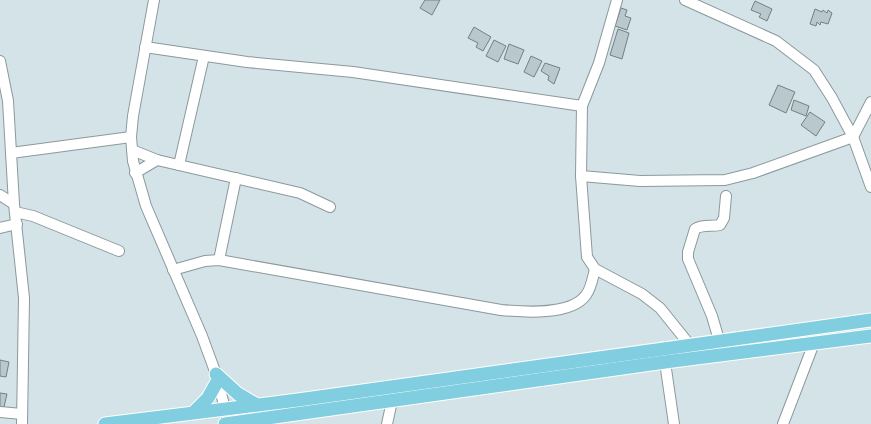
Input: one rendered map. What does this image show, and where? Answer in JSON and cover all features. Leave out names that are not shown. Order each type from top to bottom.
[{"type":"main road","points":[[105,424],[227,409],[871,320]]},
{"type":"main road","points":[[228,424],[259,421],[665,362],[871,336]]},
{"type":"main road","points":[[194,412],[208,398],[217,377],[238,394],[256,405]]},
{"type":"street","points":[[154,0],[133,116],[131,137],[135,173],[146,206],[202,336],[227,409],[228,424]]},
{"type":"street","points":[[617,0],[599,63],[582,106],[581,176],[587,257],[595,269],[642,294],[660,308],[689,344]]},
{"type":"street","points":[[685,0],[776,41],[814,70],[832,98],[852,137],[871,187]]},
{"type":"street","points":[[146,47],[247,62],[353,72],[582,106]]},
{"type":"street","points":[[179,165],[204,56]]},
{"type":"street","points":[[0,61],[4,112],[11,153],[14,208],[17,224],[24,298],[22,419],[0,412]]},
{"type":"street","points":[[581,176],[640,181],[725,180],[753,173],[852,137],[871,102]]},
{"type":"street","points":[[11,153],[131,137]]},
{"type":"street","points":[[132,150],[157,160],[300,193],[330,207]]},
{"type":"street","points":[[135,173],[157,160]]},
{"type":"street","points":[[219,260],[236,178]]},
{"type":"street","points":[[0,195],[14,208],[96,243],[119,251]]},
{"type":"street","points":[[719,340],[712,316],[690,266],[688,252],[695,229],[700,226],[713,227],[720,225],[724,218],[726,196]]},
{"type":"street","points":[[0,228],[17,224]]},
{"type":"street","points":[[173,270],[205,261],[219,260],[500,310],[528,312],[553,310],[577,304],[587,295],[595,269]]},
{"type":"street","points":[[783,424],[814,343]]},
{"type":"street","points":[[665,362],[674,424]]},
{"type":"street","points":[[387,424],[392,401]]},
{"type":"building","points":[[425,0],[440,0],[432,15],[420,8]]},
{"type":"building","points":[[755,1],[772,9],[767,21],[759,17],[761,14],[751,10]]},
{"type":"building","points":[[621,8],[627,10],[625,16],[631,18],[627,30],[615,26]]},
{"type":"building","points":[[815,9],[822,12],[823,10],[827,13],[828,10],[832,13],[828,24],[821,22],[820,25],[817,22],[816,26],[810,24]]},
{"type":"building","points":[[474,27],[491,37],[483,51],[476,47],[478,43],[468,38]]},
{"type":"building","points":[[618,29],[629,33],[622,59],[610,55]]},
{"type":"building","points":[[494,40],[506,46],[498,62],[486,56]]},
{"type":"building","points":[[509,44],[524,50],[518,64],[504,59]]},
{"type":"building","points":[[531,56],[542,61],[534,77],[524,72]]},
{"type":"building","points":[[545,63],[560,68],[554,84],[548,80],[549,76],[541,71]]},
{"type":"building","points":[[778,85],[795,92],[786,113],[769,105]]},
{"type":"building","points":[[794,100],[809,106],[806,116],[791,110]]},
{"type":"building","points":[[810,112],[825,122],[816,136],[801,125]]},
{"type":"building","points":[[0,360],[9,362],[6,377],[0,376]]},
{"type":"building","points":[[0,393],[7,394],[4,407],[0,407]]}]
